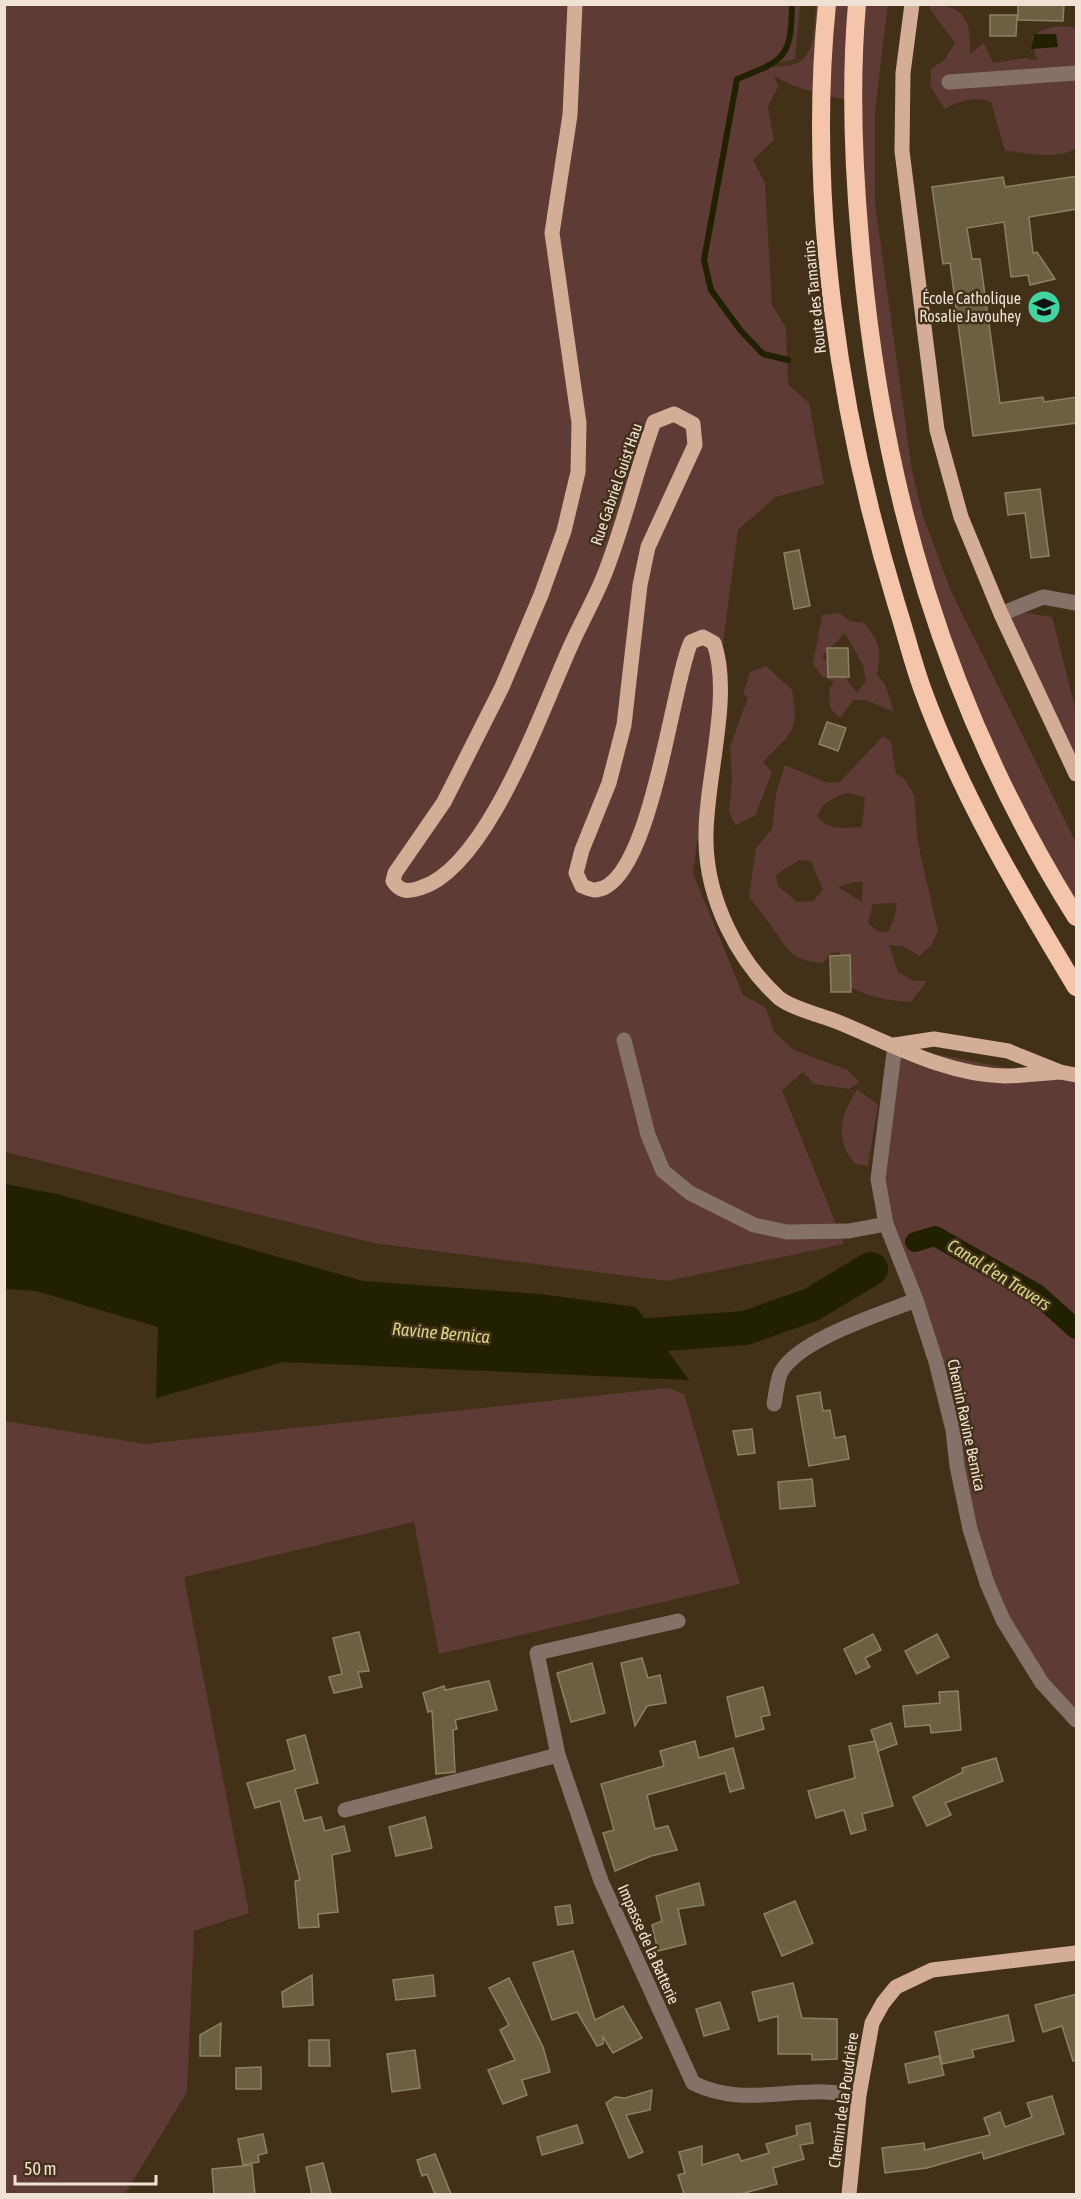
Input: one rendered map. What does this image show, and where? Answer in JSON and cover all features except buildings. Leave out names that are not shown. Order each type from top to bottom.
[{"type":"highway","name":"Route des Tamarins","points":[[827,4],[821,118],[833,314],[849,413],[868,502],[922,687],[951,758],[992,842],[1077,987]]},
{"type":"highway","points":[[858,4],[851,100],[863,279],[887,446],[918,573],[972,720],[1011,802],[1050,874],[1077,917]]},
{"type":"main road","name":"Rue Gabriel Guist'Hau","points":[[575,4],[570,115],[552,233],[579,423],[578,472],[564,531],[541,595],[502,687],[444,802],[395,873],[393,881],[397,887],[408,892],[428,886],[453,870],[474,846],[530,743],[603,578],[654,422],[674,414],[693,424],[695,445],[648,547],[640,585],[624,725],[609,783],[582,850],[576,873],[582,886],[594,890],[607,885],[623,867],[644,825],[657,783],[676,706],[684,657],[691,642],[703,637],[714,643],[719,657],[719,703],[706,843],[714,887],[726,925],[743,957],[781,1000],[895,1045]]},
{"type":"main road","points":[[912,4],[903,73],[902,151],[937,430],[961,517],[1077,774]]},
{"type":"main road","points":[[895,1045],[934,1039],[1008,1051],[1060,1072],[1077,1075]]},
{"type":"main road","points":[[895,1045],[931,1062],[955,1068],[1005,1076],[1060,1072]]},
{"type":"main road","name":"Chemin de la Poudrière","points":[[849,2194],[859,2095],[872,2023],[883,2003],[905,1981],[932,1970],[1077,1953]]},
{"type":"street","points":[[949,82],[1077,73]]},
{"type":"street","points":[[1005,612],[1043,597],[1077,603]]},
{"type":"street","points":[[624,1040],[648,1135],[663,1171],[690,1193],[754,1224],[787,1232],[849,1231],[886,1224]]},
{"type":"street","name":"Chemin Ravine Bernica","points":[[895,1045],[878,1179],[886,1224],[916,1300],[939,1373],[953,1430],[957,1466],[970,1529],[987,1583],[1003,1620],[1042,1683],[1077,1720]]},
{"type":"street","points":[[774,1404],[780,1373],[795,1354],[815,1342],[916,1300]]},
{"type":"street","name":"Impasse de la Batterie","points":[[678,1621],[537,1653],[558,1755],[600,1881],[693,2083],[713,2093],[735,2096],[815,2092],[859,2095]]},
{"type":"street","points":[[345,1810],[558,1755]]},
{"type":"shaded area","points":[[5,5],[800,5],[795,59],[771,65],[771,67],[795,64],[807,54],[813,38],[816,5],[888,5],[875,111],[875,203],[912,471],[923,516],[951,591],[1076,843],[1076,917],[972,720],[879,402],[851,101],[802,89],[774,75],[778,87],[768,106],[774,140],[753,160],[765,183],[772,305],[786,328],[788,384],[809,403],[824,484],[776,497],[738,530],[693,873],[743,995],[766,1008],[774,1032],[794,1050],[848,1070],[859,1082],[849,1089],[814,1084],[803,1072],[782,1090],[844,1244],[667,1281],[374,1243],[5,1152]]},
{"type":"shaded area","points":[[931,5],[952,8],[959,12],[967,24],[970,54],[984,43],[993,63],[1026,58],[1037,61],[1031,38],[1052,27],[1075,28],[1076,14],[1076,148],[1069,152],[1051,155],[1005,151],[991,102],[980,99],[968,100],[945,109],[930,86],[931,69],[945,59],[955,43],[930,9]]},
{"type":"shaded area","points":[[1008,610],[1052,617],[1076,711],[1076,774],[1038,690]]},
{"type":"shaded area","points":[[839,613],[850,621],[864,623],[876,641],[879,652],[877,675],[885,684],[894,712],[866,700],[853,700],[840,718],[830,708],[829,689],[834,682],[822,676],[813,664],[822,615]],"holes":[[[845,633],[863,665],[866,681],[857,693],[846,678],[838,675],[822,656]]]},
{"type":"shaded area","points":[[766,666],[792,690],[795,715],[791,731],[763,762],[772,772],[755,816],[735,825],[729,811],[732,779],[730,747],[748,697],[743,695],[750,672]]},
{"type":"shaded area","points":[[883,736],[891,742],[896,774],[904,778],[914,795],[918,843],[938,931],[931,946],[919,956],[903,946],[889,945],[898,972],[914,981],[927,981],[911,1002],[876,997],[851,988],[844,983],[839,952],[831,953],[823,963],[811,962],[795,955],[788,950],[749,896],[756,848],[772,829],[776,794],[785,765],[828,783],[840,782]],"holes":[[[847,793],[865,797],[862,827],[843,828],[821,821],[817,816],[819,811],[833,799]],[[799,860],[811,861],[823,890],[813,901],[797,902],[778,886],[776,875]],[[863,882],[862,902],[838,887]],[[897,903],[894,919],[888,932],[877,931],[868,923],[873,904]]]},
{"type":"shaded area","points":[[898,1047],[1076,1081],[1076,1720],[1042,1683],[987,1583],[953,1430],[879,1195]]},
{"type":"shaded area","points":[[857,1089],[878,1105],[868,1166],[855,1164],[848,1154],[842,1136],[844,1118]]},
{"type":"shaded area","points":[[668,1388],[684,1394],[740,1584],[439,1654],[414,1522],[184,1577],[249,1913],[194,1931],[187,2092],[125,2194],[5,2194],[5,1421],[145,1444]]},
{"type":"water","points":[[1034,34],[1056,34],[1058,47],[1031,49]]},
{"type":"water","points":[[4,1184],[57,1194],[363,1281],[540,1294],[636,1307],[689,1380],[283,1362],[156,1398],[158,1327],[36,1291],[5,1289]]},
{"type":"waterway","points":[[788,360],[763,354],[741,331],[711,290],[704,260],[737,79],[766,67],[783,54],[790,35],[792,4]]},
{"type":"waterway","name":"Canal d'en Travers","points":[[915,1242],[935,1236],[1037,1294],[1076,1329]]},
{"type":"waterway","name":"Ravine Bernica","points":[[610,1338],[745,1328],[811,1305],[871,1269]]},
{"type":"place","name":"École Catholique Rosalie Javouhey","points":[[1044,307]]}]
